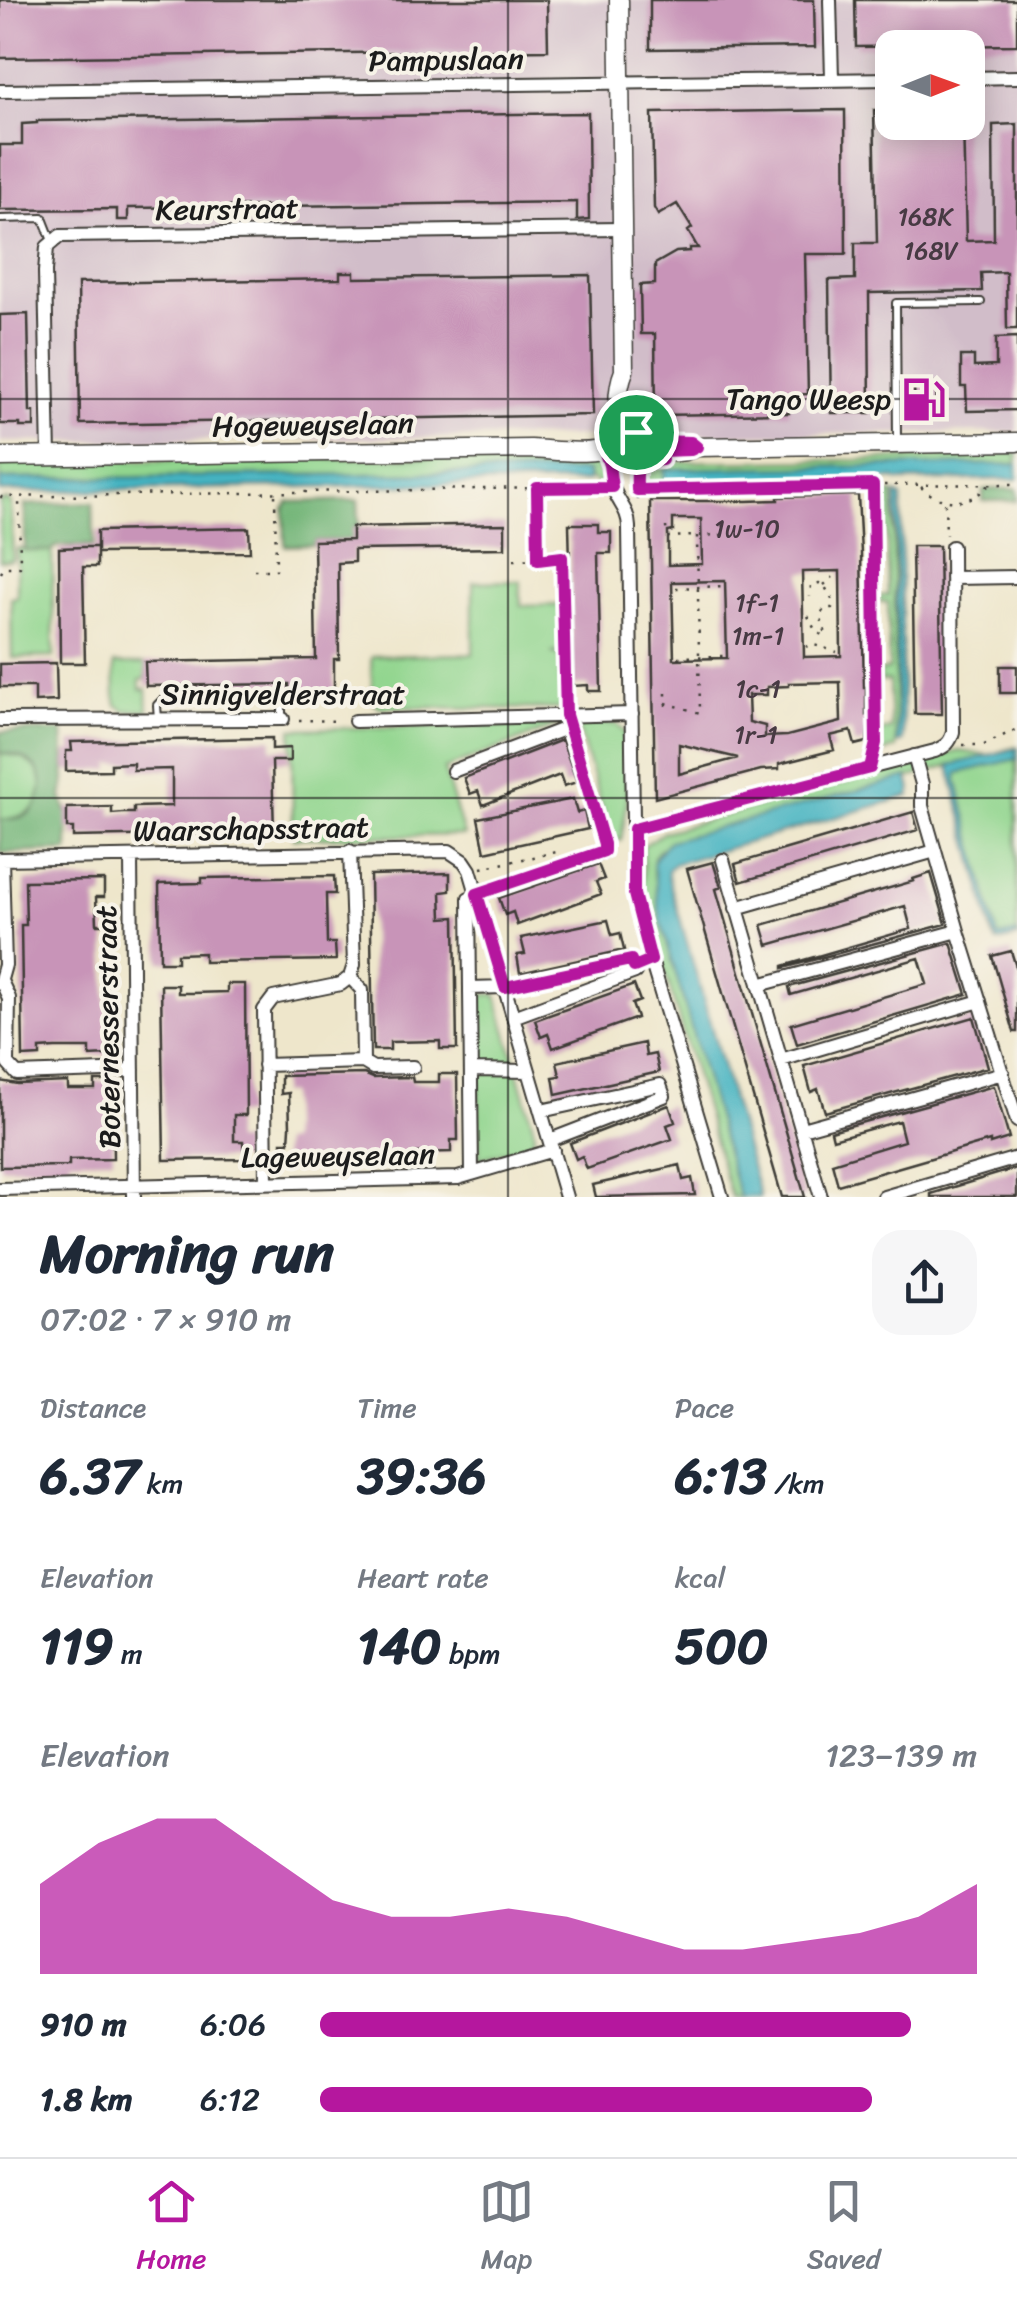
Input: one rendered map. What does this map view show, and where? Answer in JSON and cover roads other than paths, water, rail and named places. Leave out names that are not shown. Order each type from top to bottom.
[{"type":"main road","points":[[619,0],[624,371],[628,380],[631,437],[639,449],[1017,442]]},
{"type":"main road","points":[[631,437],[691,442],[697,447]]},
{"type":"main road","name":"Hogeweyselaan","points":[[0,457],[514,449],[579,452],[604,450],[631,437]]},
{"type":"street","points":[[830,0],[832,79]]},
{"type":"street","points":[[985,78],[1017,77]]},
{"type":"street","name":"Pampuslaan","points":[[0,92],[875,78]]},
{"type":"street","name":"Keurstraat","points":[[52,241],[60,236],[622,230]]},
{"type":"street","points":[[49,457],[45,272],[47,247],[52,241]]},
{"type":"street","points":[[604,450],[612,487],[628,514],[634,894],[722,1197]]},
{"type":"street","points":[[634,829],[935,751],[951,740],[952,548]]},
{"type":"street","points":[[952,578],[1017,577]]},
{"type":"street","name":"Sinnigvelderstraat","points":[[356,721],[568,721],[632,714]]},
{"type":"street","name":"Sinnigvelderstraat","points":[[0,720],[282,720]]},
{"type":"street","name":"Sinnigvelderstraat","points":[[452,771],[568,721]]},
{"type":"street","points":[[914,756],[922,784],[922,806],[1017,1121]]},
{"type":"street","points":[[472,1174],[469,898],[604,851],[604,844]]},
{"type":"street","name":"Waarschapsstraat","points":[[1,860],[449,851],[470,870],[566,1197]]},
{"type":"street","points":[[736,908],[936,851]]},
{"type":"street","points":[[266,1182],[264,1010],[278,996],[341,984],[350,977],[354,966],[350,852]]},
{"type":"street","name":"Boternesserstraat","points":[[131,858],[134,1191]]},
{"type":"street","points":[[1,860],[5,966],[1,982],[8,998],[4,1064],[17,1074],[133,1070]]},
{"type":"street","points":[[723,860],[821,1197]]},
{"type":"street","points":[[759,985],[958,931]]},
{"type":"street","points":[[470,988],[505,987],[631,960],[636,972],[513,1017]]},
{"type":"street","points":[[634,967],[651,960]]},
{"type":"street","points":[[350,977],[362,990],[363,1062]]},
{"type":"street","points":[[781,1060],[980,1001]]},
{"type":"street","points":[[264,1065],[363,1062],[373,1068],[413,1067]]},
{"type":"street","points":[[471,1070],[529,1070]]},
{"type":"street","points":[[802,1129],[1003,1072]]},
{"type":"street","points":[[661,1090],[687,1083]]},
{"type":"street","points":[[542,1111],[660,1085],[664,1096],[551,1145]]},
{"type":"street","name":"Lageweyselaan","points":[[0,1190],[134,1191],[266,1182],[458,1178],[551,1145]]},
{"type":"street","points":[[884,1197],[1017,1158]]},
{"type":"lane","points":[[0,219],[43,218],[52,241]]},
{"type":"lane","points":[[897,444],[896,303],[981,302]]},
{"type":"lane","points":[[870,768],[876,743],[873,485]]},
{"type":"lane","points":[[158,719],[157,705],[162,700],[276,696],[282,702],[282,720]]},
{"type":"water","points":[[1017,464],[1017,479],[664,485],[664,469]]},
{"type":"water","points":[[587,471],[587,482],[0,492],[0,479]]},
{"type":"water","points":[[896,494],[901,497],[901,743],[897,743]]},
{"type":"water","points":[[1017,748],[1017,759],[958,773],[957,780],[998,937],[1017,933],[1017,937],[997,942],[950,765]]},
{"type":"water","points":[[908,777],[910,796],[674,864],[668,870],[760,1197],[739,1197],[660,918],[653,864],[669,841]]},
{"type":"place","name":"Tango Weesp","points":[[924,399]]}]
